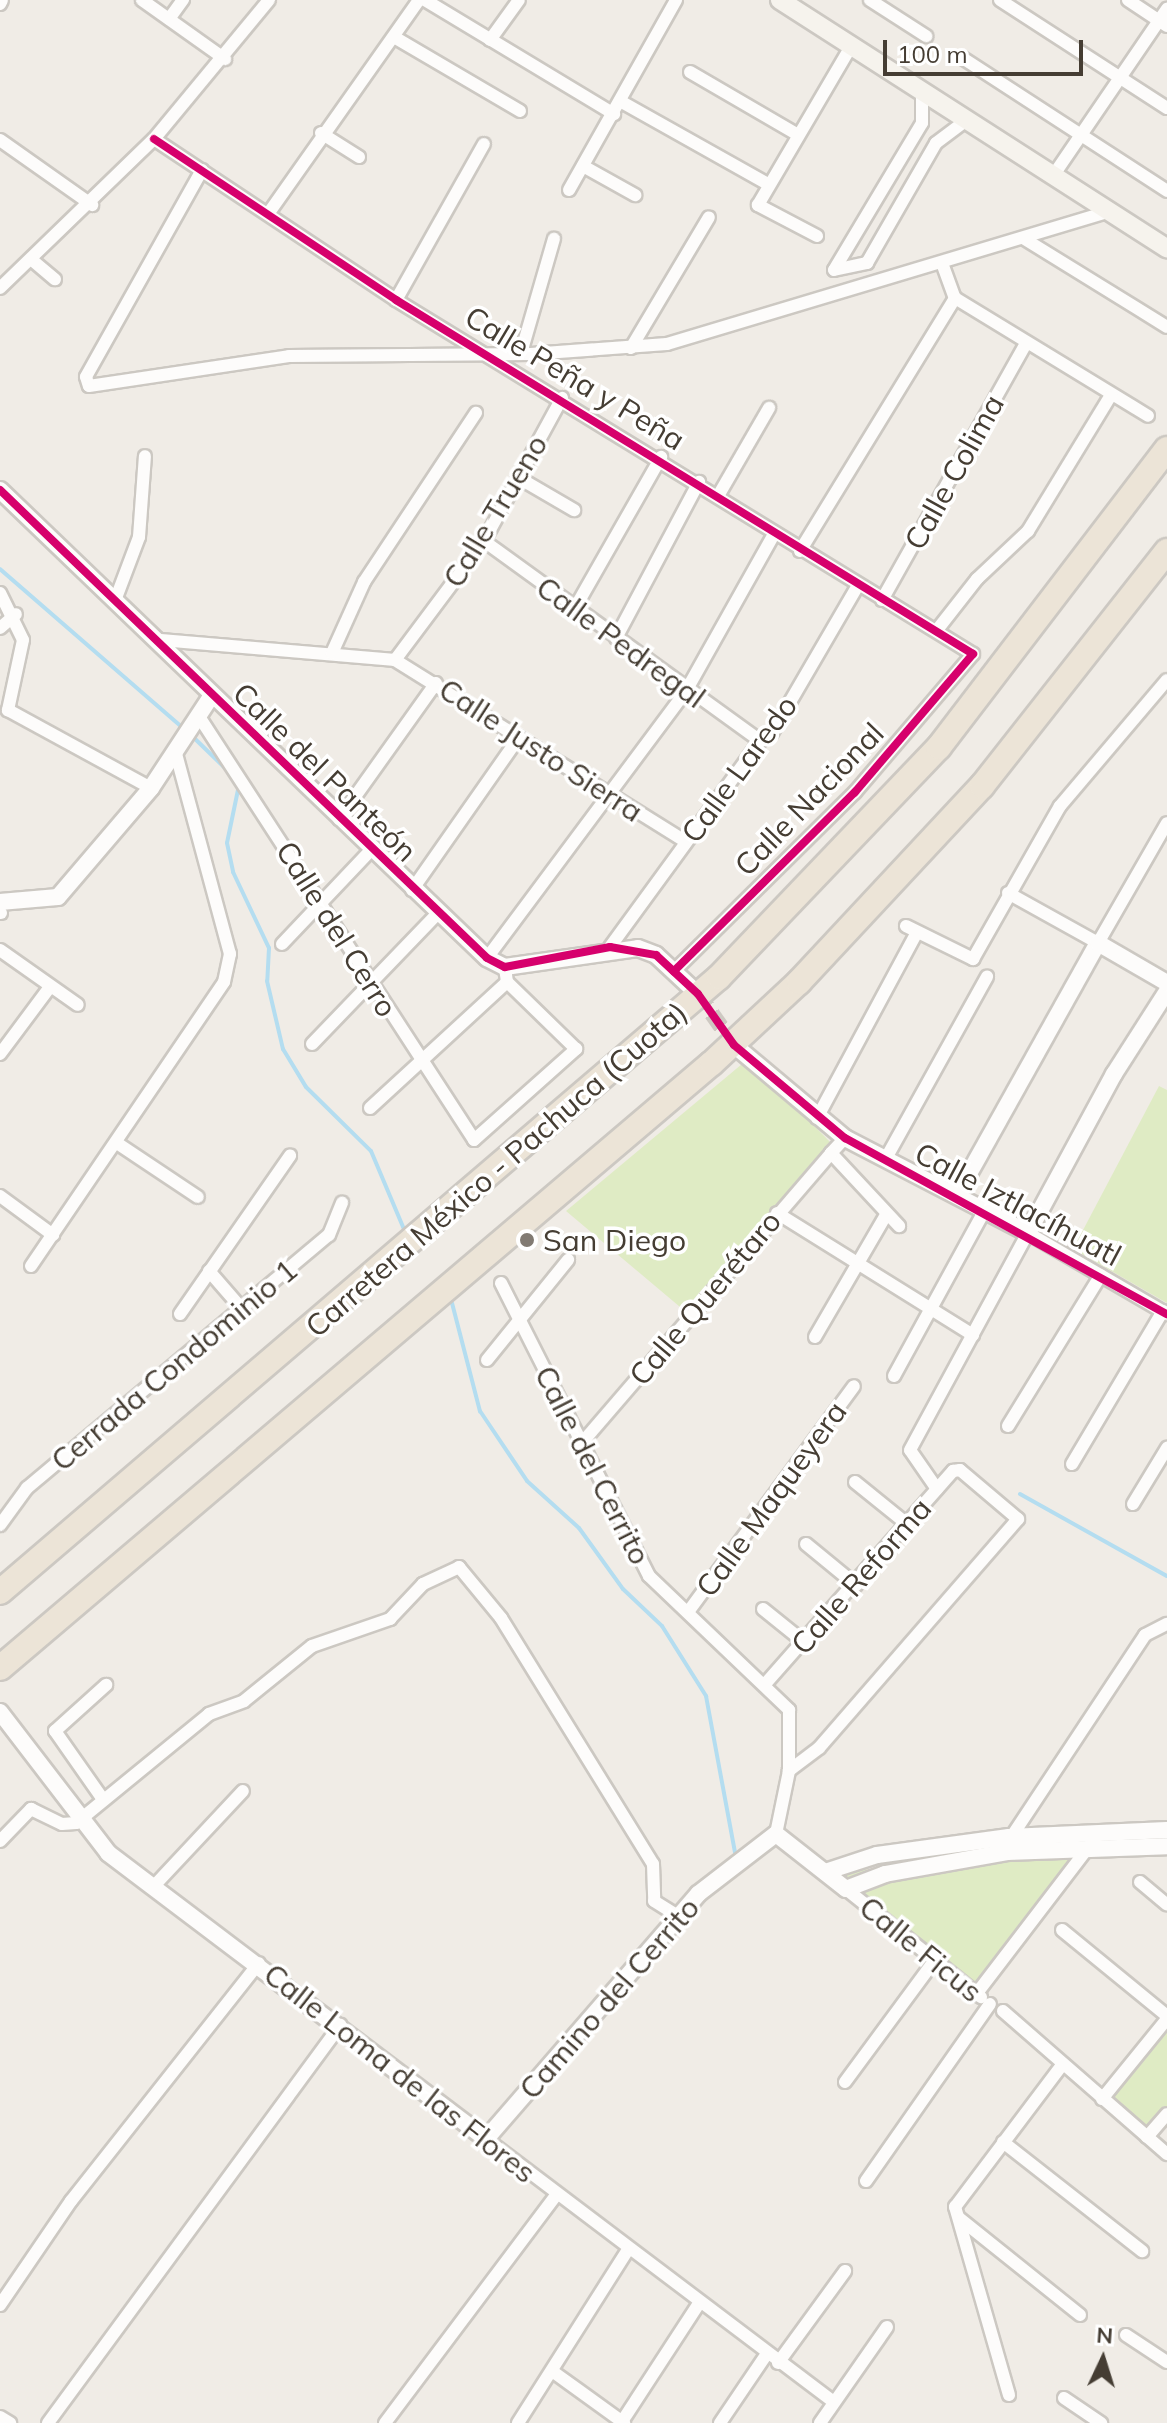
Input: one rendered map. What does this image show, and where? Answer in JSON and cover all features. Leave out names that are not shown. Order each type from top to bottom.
[{"type":"highway","name":"Carretera México - Pachuca (Cuota)","points":[[0,1592],[719,977],[939,747],[1167,449]]},
{"type":"highway","name":"Carretera México - Pachuca (Cuota)","points":[[0,1668],[789,992],[982,786],[1167,551]]},
{"type":"main road","points":[[780,0],[1055,173],[1167,248]]},
{"type":"street","points":[[142,0],[225,59]]},
{"type":"street","points":[[169,19],[183,0]]},
{"type":"street","points":[[0,288],[92,205],[154,139],[225,59],[269,0]]},
{"type":"street","points":[[268,214],[321,133],[422,0],[614,114]]},
{"type":"street","points":[[490,40],[519,0]]},
{"type":"street","points":[[569,190],[676,0]]},
{"type":"street","points":[[870,0],[926,36]]},
{"type":"street","points":[[1000,0],[1167,108]]},
{"type":"street","points":[[1128,0],[1163,23]]},
{"type":"street","points":[[1055,173],[1119,78],[1163,23],[1167,9]]},
{"type":"street","points":[[394,37],[520,111]]},
{"type":"street","points":[[817,236],[760,207],[768,184],[795,133],[852,45]]},
{"type":"street","points":[[961,57],[1167,191]]},
{"type":"street","points":[[690,72],[795,133]]},
{"type":"street","points":[[922,90],[922,123],[833,269],[867,263],[936,143],[968,119]]},
{"type":"street","points":[[620,101],[768,184]]},
{"type":"street","points":[[922,123],[936,143]]},
{"type":"street","points":[[321,133],[359,157]]},
{"type":"street","name":"Calle Peña y Peña","points":[[154,139],[396,300],[661,457],[800,551],[973,654]]},
{"type":"street","points":[[0,140],[92,205]]},
{"type":"street","points":[[396,300],[484,144]]},
{"type":"street","points":[[583,166],[635,195]]},
{"type":"street","points":[[202,170],[85,383],[289,356],[482,350],[521,353],[667,344],[1113,211]]},
{"type":"street","points":[[631,348],[709,217]]},
{"type":"street","points":[[1023,238],[1167,327]]},
{"type":"street","points":[[521,353],[554,239]]},
{"type":"street","points":[[32,260],[55,279]]},
{"type":"street","points":[[942,263],[955,298],[1148,416]]},
{"type":"street","points":[[800,551],[955,298]]},
{"type":"street","name":"Calle Colima","points":[[882,600],[1026,343]]},
{"type":"street","points":[[937,630],[977,579],[1028,531],[1111,395]]},
{"type":"street","name":"Calle Trueno","points":[[395,660],[484,541],[562,398]]},
{"type":"street","points":[[718,496],[769,408]]},
{"type":"street","points":[[332,653],[364,582],[476,413]]},
{"type":"street","points":[[116,598],[139,537],[145,456]]},
{"type":"street","points":[[575,608],[661,457]]},
{"type":"street","points":[[519,478],[574,510]]},
{"type":"street","points":[[616,638],[699,482]]},
{"type":"street","name":"Calle del Panteón","points":[[0,490],[161,640],[212,695],[436,915],[506,974]]},
{"type":"street","points":[[487,958],[612,798],[686,691],[774,534]]},
{"type":"street","name":"Calle Pedregal","points":[[484,541],[686,691],[760,741]]},
{"type":"street","name":"Calle Laredo","points":[[610,947],[760,741],[772,733],[858,585]]},
{"type":"street","points":[[0,593],[16,614],[23,640],[8,710],[151,788]]},
{"type":"street","points":[[0,628],[16,614]]},
{"type":"street","points":[[161,640],[395,660]]},
{"type":"street","name":"Calle Nacional","points":[[674,971],[855,792],[973,654]]},
{"type":"street","name":"Calle Justo Sierra","points":[[395,660],[686,842]]},
{"type":"street","points":[[817,1118],[912,929],[973,959],[1060,806],[1167,680]]},
{"type":"street","points":[[339,819],[436,683]]},
{"type":"street","points":[[2,908],[26,899],[58,897],[151,788],[212,695]]},
{"type":"street","name":"Calle del Cerro","points":[[193,728],[321,903],[474,1140],[576,1049],[506,974]]},
{"type":"street","points":[[412,890],[519,737]]},
{"type":"street","points":[[31,1266],[218,996],[230,954],[176,754]]},
{"type":"street","points":[[957,1195],[1147,852],[1167,823]]},
{"type":"street","points":[[282,944],[371,850]]},
{"type":"street","points":[[1008,893],[1167,983]]},
{"type":"street","points":[[312,1044],[436,915]]},
{"type":"street","points":[[370,1108],[506,974],[610,947],[638,948],[674,971],[698,994]]},
{"type":"street","points":[[0,950],[78,1005]]},
{"type":"street","points":[[885,1160],[987,977]]},
{"type":"street","points":[[0,1054],[50,987]]},
{"type":"street","points":[[937,1489],[910,1450],[1028,1233],[1167,991]]},
{"type":"street","name":"Calle Iztlacíhuatl","points":[[734,1045],[817,1118],[845,1138],[1028,1233],[1165,1312]]},
{"type":"street","name":"Calle Querétaro","points":[[580,1445],[777,1213],[845,1138]]},
{"type":"street","points":[[117,1143],[198,1197]]},
{"type":"street","points":[[831,1153],[899,1226]]},
{"type":"street","points":[[180,1314],[290,1156]]},
{"type":"street","points":[[0,1196],[53,1235]]},
{"type":"street","name":"Cerrada Condominio 1","points":[[0,1525],[27,1488],[329,1235],[342,1203]]},
{"type":"street","points":[[894,1376],[985,1210]]},
{"type":"street","points":[[777,1213],[973,1335]]},
{"type":"street","points":[[815,1337],[886,1215]]},
{"type":"street","points":[[487,1360],[568,1260]]},
{"type":"street","points":[[209,1271],[242,1309]]},
{"type":"street","points":[[1008,1426],[1101,1275]]},
{"type":"street","name":"Calle del Cerrito","points":[[501,1283],[631,1548],[688,1612],[766,1683],[789,1710],[789,1771],[776,1834]]},
{"type":"street","points":[[1072,1464],[1165,1312]]},
{"type":"street","name":"Calle Maqueyera","points":[[688,1612],[854,1386]]},
{"type":"street","points":[[1133,1504],[1167,1448]]},
{"type":"street","name":"Calle Reforma","points":[[766,1683],[956,1469],[1018,1519],[819,1748],[789,1771]]},
{"type":"street","points":[[855,1482],[907,1524]]},
{"type":"street","points":[[806,1544],[856,1585]]},
{"type":"street","points":[[0,1841],[31,1809],[62,1824],[86,1817],[102,1798],[209,1714],[244,1701],[299,1654],[390,1619],[423,1584],[459,1567],[501,1618],[531,1676],[653,1864],[654,1901],[678,1916]]},
{"type":"street","points":[[763,1609],[804,1642]]},
{"type":"street","points":[[776,1834],[846,1889],[885,1874],[1008,1844],[1145,1635],[1167,1624]]},
{"type":"street","points":[[102,1798],[55,1731],[106,1685]]},
{"type":"street","name":"Calle Loma de las Flores","points":[[0,1712],[86,1817],[108,1853],[340,2025],[698,2305],[834,2402]]},
{"type":"street","points":[[154,1886],[243,1791]]},
{"type":"street","points":[[825,1872],[877,1855],[1167,1830]]},
{"type":"street","name":"Camino del Cerrito","points":[[486,2139],[678,1916],[776,1834]]},
{"type":"street","points":[[1091,1838],[1167,1846]]},
{"type":"street","points":[[977,1993],[1091,1838]]},
{"type":"street","points":[[1140,1882],[1167,1905]]},
{"type":"street","name":"Calle Ficus","points":[[846,1889],[996,2008],[1167,2154]]},
{"type":"street","points":[[1062,1930],[1167,2017],[1102,2099]]},
{"type":"street","points":[[845,2082],[935,1960]]},
{"type":"street","points":[[0,2305],[71,2201],[259,1963]]},
{"type":"street","points":[[866,2181],[996,2008]]},
{"type":"street","points":[[48,2423],[340,2025]]},
{"type":"street","points":[[1009,2395],[955,2207],[981,2171],[1006,2144],[1062,2065]]},
{"type":"street","points":[[1147,2137],[1167,2114]]},
{"type":"street","points":[[1006,2144],[1142,2251]]},
{"type":"street","points":[[385,2423],[556,2195]]},
{"type":"street","points":[[959,2218],[1080,2315]]},
{"type":"street","points":[[518,2423],[627,2251]]},
{"type":"street","points":[[778,2363],[845,2271]]},
{"type":"street","points":[[552,2371],[622,2423],[698,2305]]},
{"type":"street","points":[[820,2423],[887,2327]]},
{"type":"street","points":[[1126,2335],[1167,2362]]},
{"type":"street","points":[[720,2423],[766,2355]]},
{"type":"street","points":[[1064,2398],[1101,2423]]},
{"type":"street","points":[[0,2417],[10,2423]]},
{"type":"green space","points":[[748,1059],[835,1147],[686,1312],[566,1211]]},
{"type":"green space","points":[[1159,1086],[1167,1090],[1167,1303],[1073,1249]]},
{"type":"green space","points":[[1091,1846],[980,1988],[818,1866],[874,1870]]},
{"type":"green space","points":[[1167,2020],[1167,2113],[1150,2133],[1106,2095]]},
{"type":"waterway","points":[[0,569],[183,728]]},
{"type":"waterway","points":[[190,734],[227,770]]},
{"type":"waterway","points":[[239,785],[227,843],[233,872],[269,948],[267,981],[283,1049],[306,1087],[371,1151],[406,1234]]},
{"type":"waterway","points":[[452,1303],[480,1411],[527,1481],[579,1528],[623,1589],[662,1626],[706,1696],[736,1858]]},
{"type":"waterway","points":[[1020,1494],[1167,1576]]},
{"type":"tunnel","points":[[698,994],[734,1045]]},
{"type":"cycle path","points":[[154,139],[396,300],[973,654],[855,792],[674,971]]},
{"type":"cycle path","points":[[0,490],[487,958],[505,967],[610,947],[656,955],[698,994],[734,1045],[845,1138],[1167,1314]]},
{"type":"place","name":"San Diego","points":[[527,1240]]}]
